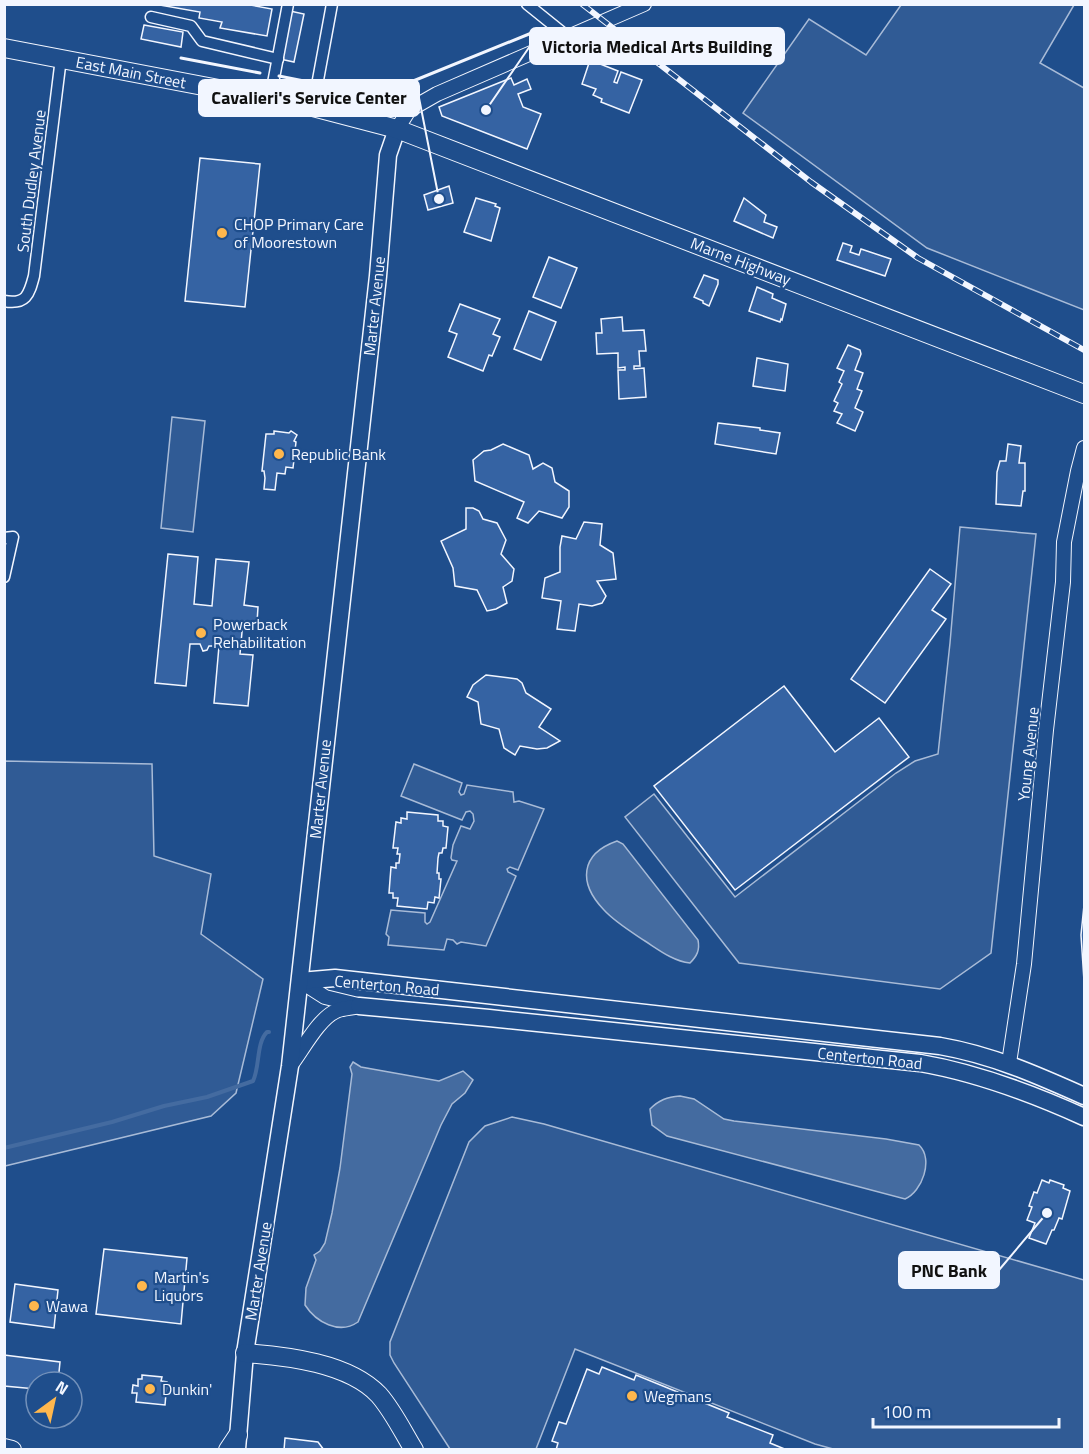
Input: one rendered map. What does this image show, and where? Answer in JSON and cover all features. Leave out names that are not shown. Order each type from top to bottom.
[{"type":"main road","name":"East Main Street","points":[[4,48],[313,107],[397,129]]},
{"type":"main road","name":"Marne Highway","points":[[397,129],[1084,394]]},
{"type":"main road","name":"Marter Avenue","points":[[234,1445],[245,1353],[290,1066],[378,276],[388,155],[397,129]]},
{"type":"main road","name":"Centerton Road","points":[[300,981],[336,978],[963,1050],[1009,1063],[1084,1096]]},
{"type":"main road","name":"Centerton Road","points":[[359,1006],[940,1066],[1021,1090],[1084,1117]]},
{"type":"main road","points":[[245,1353],[298,1359],[335,1369],[362,1381],[380,1397],[414,1449]]},
{"type":"main road","points":[[4,1448],[12,1449]]},
{"type":"street","points":[[270,99],[288,4]]},
{"type":"street","points":[[313,107],[332,4]]},
{"type":"street","points":[[527,4],[568,37]]},
{"type":"street","points":[[397,129],[409,110],[437,94],[637,6]]},
{"type":"street","points":[[151,17],[191,26],[202,41],[278,59]]},
{"type":"street","name":"South Dudley Avenue","points":[[4,301],[18,303],[28,293],[34,276],[61,58]]},
{"type":"street","name":"Young Avenue","points":[[1009,1063],[1024,964],[1045,740],[1063,582],[1064,542],[1084,448]]},
{"type":"street","points":[[4,538],[13,537],[4,577]]},
{"type":"street","name":"Centerton Road","points":[[300,981],[325,997],[359,1006]]},
{"type":"street","points":[[290,1066],[325,1020],[336,1011],[359,1006]]},
{"type":"shaded area","points":[[901,5],[1074,5],[1040,63],[1084,88],[1084,310],[927,248],[743,113],[809,19],[866,55]]},
{"type":"shaded area","points":[[172,417],[205,421],[193,532],[161,528]]},
{"type":"shaded area","points":[[960,527],[1036,534],[991,953],[940,989],[739,963],[625,817],[654,794],[735,897],[896,773],[915,761],[938,754]]},
{"type":"shaded area","points":[[4,761],[152,764],[154,856],[211,874],[201,934],[263,979],[236,1093],[211,1116],[5,1166]]},
{"type":"shaded area","points":[[414,764],[462,783],[459,792],[461,795],[464,794],[467,785],[513,792],[514,802],[519,801],[544,809],[518,870],[510,867],[507,869],[516,876],[486,946],[461,942],[457,944],[447,939],[444,950],[388,945],[389,937],[386,934],[391,910],[425,913],[425,922],[427,924],[430,922],[457,861],[451,858],[453,845],[461,826],[470,829],[474,821],[470,811],[466,812],[462,820],[401,796]]},
{"type":"shaded area","points":[[617,841],[623,844],[698,940],[697,953],[690,963],[666,955],[628,930],[608,914],[590,890],[587,870],[590,861],[596,853]]},
{"type":"shaded area","points":[[353,1062],[361,1067],[439,1081],[463,1071],[473,1080],[465,1093],[452,1104],[441,1125],[358,1322],[351,1326],[336,1327],[315,1317],[305,1305],[306,1288],[316,1260],[314,1255],[325,1243],[332,1213],[352,1074],[350,1067]]},
{"type":"shaded area","points":[[680,1096],[694,1099],[724,1119],[919,1145],[926,1158],[924,1175],[916,1190],[905,1199],[667,1136],[652,1125],[650,1109],[657,1103]]},
{"type":"shaded area","points":[[512,1117],[544,1124],[1084,1280],[1084,1449],[833,1449],[815,1444],[575,1349],[536,1449],[450,1449],[394,1363],[390,1355],[390,1342],[469,1142],[485,1126]]},
{"type":"building","points":[[154,4],[245,4],[272,9],[267,36],[220,28],[222,22],[199,18],[200,12]]},
{"type":"building","points":[[290,11],[304,14],[294,62],[280,59]]},
{"type":"building","points":[[144,25],[183,32],[181,47],[141,39]]},
{"type":"building","points":[[590,60],[618,71],[614,82],[617,83],[621,72],[642,80],[629,113],[601,102],[602,99],[593,95],[596,89],[582,84]]},
{"type":"building","points":[[511,78],[514,85],[527,79],[531,89],[518,94],[523,107],[541,114],[527,149],[442,116],[439,107]]},
{"type":"building","name":"CHOP Primary Care of Moorestown","points":[[200,158],[260,164],[245,307],[185,301]]},
{"type":"building","points":[[449,186],[453,203],[428,210],[424,195]]},
{"type":"building","points":[[476,198],[496,204],[495,206],[500,208],[491,241],[464,232]]},
{"type":"building","points":[[744,198],[766,215],[764,222],[777,227],[773,238],[734,221]]},
{"type":"building","points":[[843,243],[852,246],[850,252],[859,255],[861,249],[891,259],[885,276],[837,260]]},
{"type":"building","points":[[549,257],[577,268],[561,308],[533,297]]},
{"type":"building","points":[[704,275],[718,280],[709,306],[694,297]]},
{"type":"building","points":[[757,287],[773,294],[772,298],[786,304],[780,322],[749,311]]},
{"type":"building","points":[[460,304],[500,319],[493,334],[500,337],[483,371],[448,357],[457,334],[449,331]]},
{"type":"building","points":[[529,311],[556,322],[541,360],[514,349]]},
{"type":"building","points":[[622,317],[623,331],[644,330],[646,351],[639,351],[640,366],[634,366],[634,369],[644,368],[646,397],[619,399],[618,370],[625,370],[625,367],[618,368],[618,353],[597,354],[596,333],[602,333],[601,319]]},
{"type":"building","points":[[848,345],[860,350],[861,354],[855,370],[863,373],[857,389],[862,391],[855,408],[863,412],[855,431],[837,423],[842,414],[834,411],[838,403],[834,401],[842,384],[839,382],[844,371],[837,368]]},
{"type":"building","points":[[757,358],[788,364],[785,391],[753,386]]},
{"type":"building","points":[[718,423],[780,433],[776,454],[715,444]]},
{"type":"building","name":"Republic Bank","points":[[274,431],[289,433],[291,431],[297,435],[294,441],[296,442],[293,468],[286,467],[285,474],[277,473],[275,490],[264,489],[265,478],[264,471],[262,471],[266,434],[274,434]]},
{"type":"building","points":[[503,444],[529,455],[533,469],[543,463],[552,468],[555,482],[569,491],[569,507],[562,518],[539,511],[528,523],[517,518],[524,502],[475,481],[473,460],[484,451]]},
{"type":"building","points":[[1008,444],[1021,446],[1019,463],[1025,463],[1025,491],[1023,491],[1021,506],[996,504],[997,472],[1000,461],[1006,461]]},
{"type":"building","points":[[466,508],[473,508],[479,511],[483,519],[497,523],[506,540],[501,554],[514,569],[512,581],[503,587],[507,603],[496,609],[487,611],[477,590],[455,586],[453,568],[441,541],[466,529]]},
{"type":"building","points":[[584,522],[602,524],[600,545],[613,553],[616,579],[597,581],[606,596],[602,603],[592,606],[579,604],[575,631],[557,629],[561,601],[542,598],[545,578],[560,572],[562,536],[576,539]]},
{"type":"building","name":"Powerback Rehabilitation","points":[[168,554],[198,557],[194,604],[212,606],[216,559],[249,562],[244,605],[258,607],[257,623],[243,621],[240,654],[253,655],[248,706],[214,703],[219,646],[209,646],[203,651],[200,644],[190,644],[186,686],[155,683]]},
{"type":"building","points":[[930,569],[951,584],[932,610],[946,619],[885,703],[851,679]]},
{"type":"building","points":[[486,675],[517,679],[522,683],[526,693],[551,709],[539,727],[560,741],[547,748],[520,746],[515,755],[504,748],[499,729],[481,724],[478,702],[467,697],[473,685]]},
{"type":"building","points":[[784,686],[835,752],[879,718],[909,757],[735,890],[654,786]]},
{"type":"building","points":[[407,812],[438,815],[438,821],[443,821],[443,826],[448,827],[446,848],[439,853],[438,858],[437,873],[441,879],[439,898],[435,897],[434,903],[428,902],[427,909],[397,906],[398,898],[393,898],[393,893],[389,893],[391,867],[396,868],[400,854],[397,854],[398,848],[393,848],[396,822],[401,823],[401,818],[407,819]]},
{"type":"building","points":[[1084,905],[1084,981],[1081,935]]},
{"type":"building","points":[[1042,1180],[1064,1185],[1063,1188],[1070,1191],[1062,1219],[1059,1218],[1046,1244],[1029,1238],[1035,1223],[1027,1220],[1034,1192],[1037,1193]]},
{"type":"building","name":"Martin's Liquors","points":[[104,1249],[187,1258],[181,1324],[96,1314]]},
{"type":"building","name":"Wawa","points":[[15,1284],[58,1290],[54,1328],[10,1322]]},
{"type":"building","name":"Wawa","points":[[4,1355],[60,1362],[59,1370],[24,1370],[24,1388],[4,1386]]},
{"type":"building","name":"Wegmans","points":[[602,1367],[634,1380],[636,1375],[729,1413],[727,1417],[773,1435],[770,1443],[787,1450],[556,1450],[558,1443],[552,1441],[559,1422],[566,1424],[587,1369],[599,1374]]},
{"type":"building","name":"Dunkin'","points":[[142,1375],[162,1377],[161,1381],[167,1382],[165,1405],[136,1402],[137,1393],[132,1393],[133,1385],[138,1386],[138,1379],[142,1379]]},
{"type":"building","points":[[285,1438],[318,1442],[324,1450],[284,1450]]},
{"type":"waterway","points":[[4,1148],[207,1097],[253,1081],[261,1042],[269,1032]]},
{"type":"railway","points":[[582,4],[811,182],[918,258],[1084,350]]},
{"type":"wall","points":[[325,84],[364,92],[365,85],[391,90],[534,32]]},
{"type":"wall","points":[[181,58],[260,73]]},
{"type":"wall","points":[[279,76],[304,81]]},
{"type":"place","name":"Victoria Medical Arts Building","points":[[486,110]]},
{"type":"place","name":"Cavalieri's Service Center","points":[[439,199]]},
{"type":"place","name":"CHOP Primary Care of Moorestown","points":[[222,233]]},
{"type":"place","name":"Republic Bank","points":[[279,454]]},
{"type":"place","name":"Powerback Rehabilitation","points":[[201,633]]},
{"type":"place","name":"PNC Bank","points":[[1047,1213]]},
{"type":"place","name":"Martin's Liquors","points":[[142,1286]]},
{"type":"place","name":"Wawa","points":[[34,1306]]},
{"type":"place","name":"Dunkin'","points":[[150,1389]]},
{"type":"place","name":"Wegmans","points":[[632,1396]]}]
